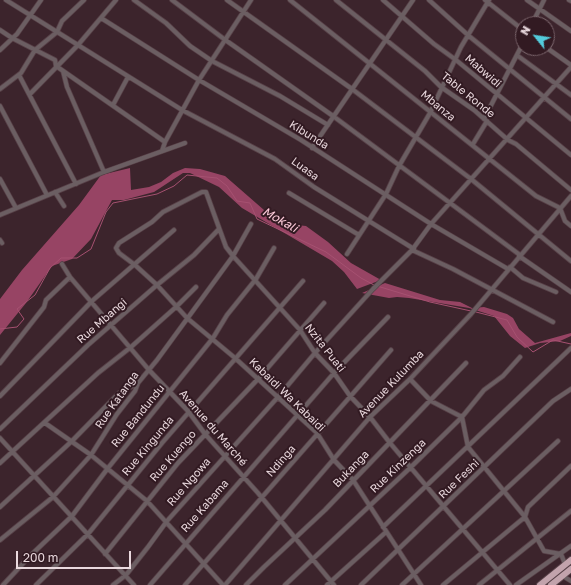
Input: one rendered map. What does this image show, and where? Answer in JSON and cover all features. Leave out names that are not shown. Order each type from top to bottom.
[{"type":"highway","points":[[544,585],[571,560]]},
{"type":"highway","points":[[540,585],[568,564]]},
{"type":"highway","points":[[551,585],[571,569]]},
{"type":"highway","points":[[557,585],[568,580],[571,574]]},
{"type":"street","name":"Luasa","points":[[6,0],[182,110],[275,159],[314,187],[413,249],[553,322]]},
{"type":"street","points":[[0,50],[32,15],[41,0]]},
{"type":"street","points":[[0,89],[19,75],[35,50],[57,32],[62,21],[84,0]]},
{"type":"street","points":[[30,94],[78,45],[116,0]]},
{"type":"street","points":[[134,0],[166,23],[190,46],[212,61],[280,96],[328,125]]},
{"type":"street","points":[[172,0],[224,40],[333,116],[519,256],[571,292]]},
{"type":"street","points":[[226,0],[352,89],[416,139],[471,179],[571,261]]},
{"type":"street","points":[[162,151],[165,142],[199,80],[251,0]]},
{"type":"street","name":"Mbanza","points":[[290,0],[371,62],[430,113],[473,144],[490,160],[536,196],[560,208]]},
{"type":"street","name":"Table Ronde","points":[[336,0],[425,71],[441,87],[485,120],[508,140],[516,144],[571,190]]},
{"type":"street","name":"Mabwidi","points":[[383,0],[434,44],[456,60],[571,155]]},
{"type":"street","points":[[312,148],[413,0]]},
{"type":"street","points":[[429,0],[469,36],[571,119]]},
{"type":"street","points":[[527,0],[571,31]]},
{"type":"street","points":[[536,16],[544,0]]},
{"type":"street","points":[[347,254],[386,194],[399,166],[416,139],[430,113],[441,87],[488,1],[515,23]]},
{"type":"street","name":"Kibunda","points":[[101,18],[199,80],[386,194],[431,224],[509,268],[523,278],[556,292]]},
{"type":"street","points":[[0,30],[12,38],[55,60],[56,66],[62,71],[165,142]]},
{"type":"street","points":[[555,54],[571,66]]},
{"type":"street","points":[[473,144],[518,56],[571,95]]},
{"type":"street","name":"Rue Ngowa","points":[[113,585],[126,575],[167,521],[278,397],[360,302],[413,249],[431,224],[449,203],[508,140],[571,66]]},
{"type":"street","points":[[62,71],[64,80],[104,172]]},
{"type":"street","points":[[19,75],[76,184]]},
{"type":"street","points":[[113,105],[128,77]]},
{"type":"street","points":[[0,106],[47,195]]},
{"type":"street","points":[[0,215],[104,172],[185,143]]},
{"type":"street","points":[[0,179],[16,208]]},
{"type":"street","points":[[55,192],[64,206]]},
{"type":"street","name":"Nzita Puati","points":[[119,243],[152,222],[163,212],[202,192],[206,192],[226,247],[300,330],[315,353],[334,373],[350,396],[370,417],[410,468],[510,585]]},
{"type":"street","points":[[289,194],[359,235]]},
{"type":"street","name":"Avenue Kulumba","points":[[224,585],[370,417],[410,379],[471,314],[537,234],[571,196]]},
{"type":"street","points":[[560,208],[565,221],[571,226]]},
{"type":"street","name":"Rue Katanga","points":[[0,540],[53,496],[91,455],[138,383],[233,256],[251,224]]},
{"type":"street","points":[[0,396],[92,301],[174,230]]},
{"type":"street","name":"Rue Mbangi","points":[[0,428],[112,324],[194,255],[219,230]]},
{"type":"street","name":"Kabaidi Wa Kabaidi","points":[[119,243],[117,251],[157,285],[187,318],[213,338],[317,433],[334,460],[353,480],[421,585]]},
{"type":"street","name":"Rue Bandundu","points":[[3,585],[31,555],[72,516],[108,468],[213,338],[227,315],[256,279],[274,248]]},
{"type":"street","name":"Avenue du Marché","points":[[62,264],[70,277],[112,324],[149,370],[188,411],[205,434],[261,497],[312,560],[333,583]]},
{"type":"street","points":[[0,363],[44,307],[46,300],[70,277]]},
{"type":"street","name":"Rue Kingunda","points":[[36,585],[88,534],[188,411],[302,281]]},
{"type":"street","points":[[0,463],[98,373],[131,347],[196,287]]},
{"type":"street","name":"Rue Kuengo","points":[[104,554],[178,463],[258,379],[324,302]]},
{"type":"street","name":"Rue Kabama","points":[[150,585],[334,373],[388,316]]},
{"type":"street","points":[[383,527],[571,348]]},
{"type":"street","name":"Ndinga","points":[[185,585],[391,350]]},
{"type":"street","name":"Rue Kinzenga","points":[[285,585],[410,468],[462,417],[484,390],[503,376],[520,357]]},
{"type":"street","name":"Bukanga","points":[[246,585],[390,443],[466,363]]},
{"type":"street","points":[[410,379],[431,401],[462,417],[468,447],[525,517],[544,551],[561,554],[568,564]]},
{"type":"street","points":[[0,507],[72,441],[119,393],[128,387],[135,386],[138,383]]},
{"type":"street","name":"Rue Feshi","points":[[361,585],[553,401],[571,389]]},
{"type":"street","points":[[45,423],[91,455],[148,501],[224,585]]},
{"type":"street","points":[[0,438],[72,516],[104,554],[126,575],[134,585]]},
{"type":"street","points":[[402,585],[558,441]]},
{"type":"street","points":[[443,585],[525,517],[528,507],[571,466]]},
{"type":"street","points":[[479,585],[571,511]]},
{"type":"street","points":[[327,585],[333,583],[386,532]]},
{"type":"street","points":[[516,585],[571,546]]},
{"type":"shaded area","points":[[130,168],[131,190],[149,187],[185,168],[200,169],[225,176],[264,210],[287,224],[306,226],[328,242],[351,263],[381,280],[357,289],[344,272],[332,261],[242,208],[219,187],[190,173],[183,173],[154,192],[124,200],[112,200],[91,239],[72,259],[52,266],[26,303],[0,335],[0,299],[22,270],[79,205],[101,175]]},
{"type":"shaded area","points":[[385,283],[440,300],[460,302],[472,308],[484,307],[507,314],[513,318],[519,329],[535,343],[571,333],[571,336],[560,341],[540,343],[525,348],[510,336],[494,316],[469,308],[409,298],[389,298],[362,293]]},
{"type":"waterway","name":"Mokali","points":[[0,329],[17,327],[24,319],[17,309],[35,295],[50,268],[61,258],[77,258],[91,249],[106,212],[113,203],[157,194],[174,186],[187,175],[217,178],[227,186],[237,201],[250,203],[257,219],[326,252],[361,278],[374,285]]},
{"type":"waterway","name":"Mokali","points":[[377,286],[430,302],[471,311]]},
{"type":"waterway","name":"Mokali","points":[[476,312],[507,320],[517,337],[533,352],[553,340],[571,344]]}]
